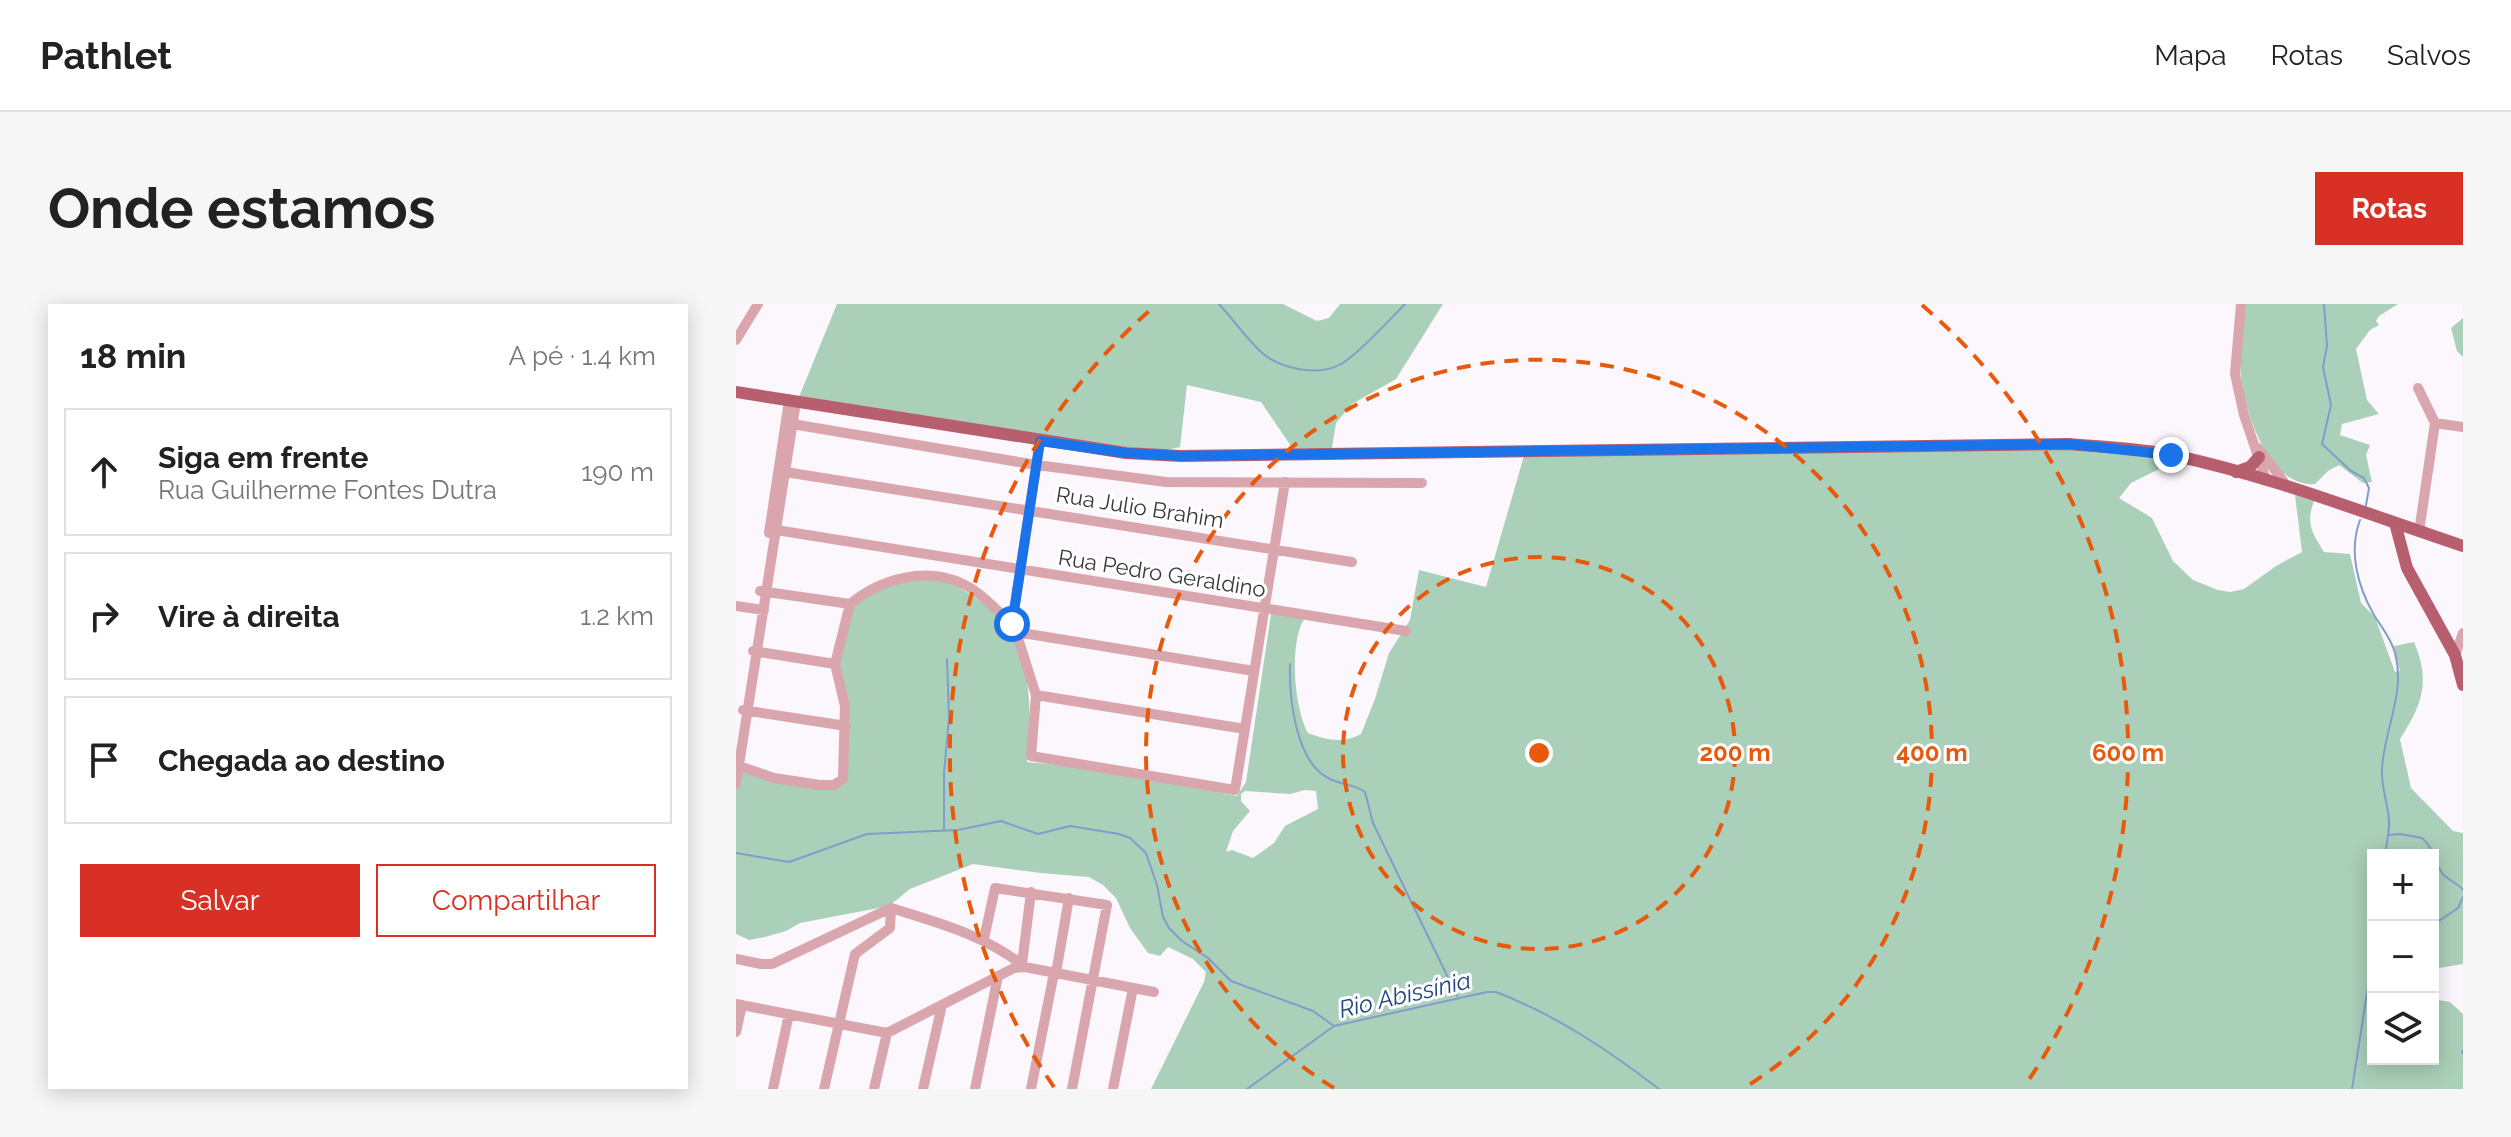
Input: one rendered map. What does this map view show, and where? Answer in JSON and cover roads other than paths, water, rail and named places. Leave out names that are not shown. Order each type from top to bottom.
[{"type":"main road","points":[[736,392],[1040,441],[1126,453],[1181,456],[2069,444],[2171,455],[2266,480],[2463,546]]},
{"type":"main road","points":[[2236,472],[2250,467],[2259,457]]},
{"type":"main road","points":[[2395,523],[2407,568],[2455,655],[2463,685]]},
{"type":"street","points":[[736,340],[758,304]]},
{"type":"street","points":[[2241,304],[2235,374],[2244,415],[2266,480]]},
{"type":"street","points":[[2418,388],[2435,423],[2419,532]]},
{"type":"street","points":[[736,784],[744,711],[793,402]]},
{"type":"street","points":[[2435,423],[2463,427]]},
{"type":"street","points":[[790,424],[1037,465],[1166,482],[1422,483]]},
{"type":"street","points":[[1040,441],[1014,628],[1036,695],[1031,756],[1235,790],[1285,482]]},
{"type":"street","points":[[2255,443],[2289,488]]},
{"type":"street","name":"Rua Julio Brahim","points":[[783,471],[1352,562]]},
{"type":"street","name":"Rua Pedro Geraldino","points":[[774,530],[1406,631]]},
{"type":"street","points":[[737,762],[774,778],[834,785],[843,779],[845,706],[835,664],[839,639],[850,604],[873,588],[898,579],[941,576],[973,590],[1014,628],[1254,671]]},
{"type":"street","points":[[764,591],[850,604]]},
{"type":"street","points":[[736,606],[761,610]]},
{"type":"street","points":[[2455,655],[2463,633]]},
{"type":"street","points":[[754,651],[835,664]]},
{"type":"street","points":[[1036,695],[1245,729]]},
{"type":"street","points":[[744,711],[846,726]]},
{"type":"street","points":[[984,939],[995,888],[1107,905],[1072,1089]]},
{"type":"street","points":[[1023,965],[1031,892]]},
{"type":"street","points":[[1031,1089],[1069,898]]},
{"type":"street","points":[[824,1089],[855,954],[890,928],[891,908]]},
{"type":"street","points":[[736,959],[772,964],[891,908],[984,939],[1023,965],[1154,992]]},
{"type":"street","points":[[736,1032],[739,1004],[887,1033],[1023,965]]},
{"type":"street","points":[[975,1089],[998,976]]},
{"type":"street","points":[[1113,1089],[1133,988]]},
{"type":"street","points":[[923,1089],[942,1005]]},
{"type":"street","points":[[773,1089],[789,1014]]},
{"type":"street","points":[[874,1089],[887,1033]]},
{"type":"waterway","points":[[1219,304],[1249,340],[1268,357],[1288,366],[1310,370],[1341,364],[1365,345],[1405,304]]},
{"type":"waterway","name":"Rio Abissínia","points":[[2324,304],[2327,346],[2323,367],[2331,405],[2322,444],[2351,471],[2364,478],[2369,488],[2366,505]]},
{"type":"waterway","name":"Rio Abissínia","points":[[2360,520],[2355,544],[2359,581],[2368,604],[2391,643],[2398,668],[2396,697],[2382,769],[2389,823],[2386,849]]},
{"type":"waterway","points":[[944,829],[944,773],[949,718],[947,659]]},
{"type":"waterway","points":[[1290,664],[1296,728],[1309,759],[1318,771],[1330,779],[1365,792],[1373,823],[1457,996]]},
{"type":"waterway","points":[[736,853],[789,862],[867,834],[958,830],[1001,821],[1038,834],[1070,826],[1119,834],[1130,838],[1146,853],[1157,885],[1163,917],[1182,941],[1208,958],[1231,981],[1313,1011],[1334,1026]]},
{"type":"waterway","points":[[2389,835],[2422,838],[2442,873],[2463,890]]},
{"type":"waterway","points":[[2439,921],[2458,908],[2463,897]]},
{"type":"waterway","name":"Rio Abissínia","points":[[1247,1089],[1334,1026],[1487,992],[1496,992],[1518,1001],[1560,1023],[1601,1047],[1659,1089]]},
{"type":"waterway","name":"Rio Abissínia","points":[[2352,1089],[2367,993]]}]
